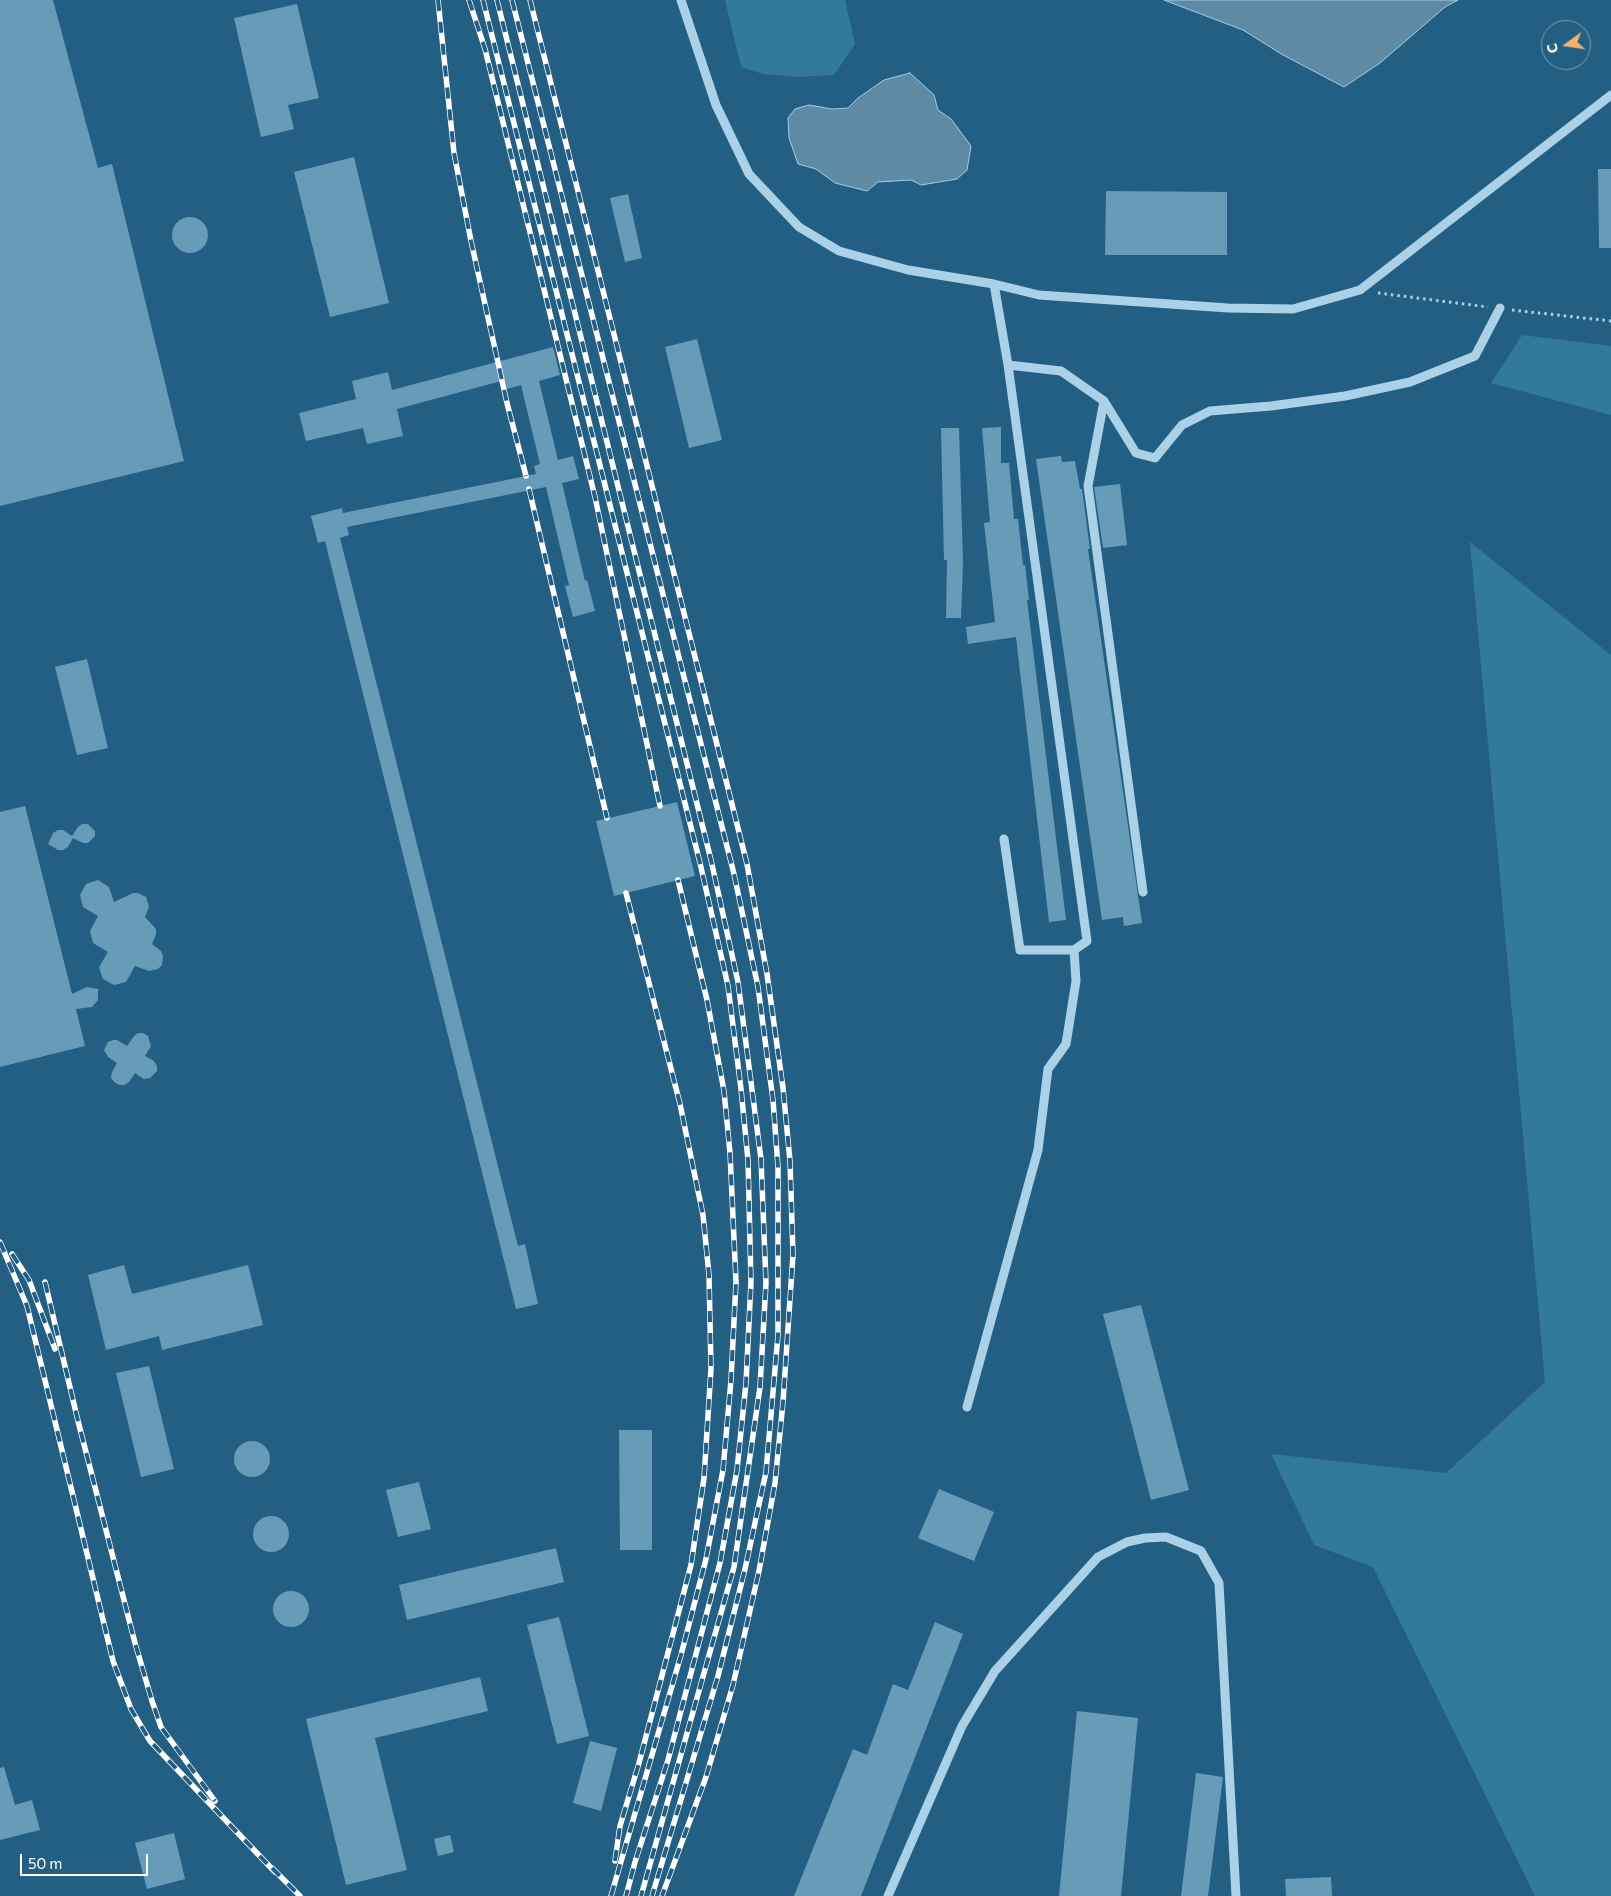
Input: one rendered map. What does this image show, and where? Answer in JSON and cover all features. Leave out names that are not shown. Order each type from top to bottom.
[{"type":"street","points":[[681,0],[716,106],[749,174],[799,227],[839,251],[908,270],[994,284],[1039,295],[1228,308],[1293,309],[1360,290],[1611,95]]},
{"type":"street","points":[[994,284],[1008,364],[1087,941],[1074,950],[1020,950],[1004,839]]},
{"type":"street","points":[[1008,364],[1061,371],[1104,401],[1136,453],[1155,458],[1182,425],[1210,411],[1271,406],[1345,396],[1410,382],[1475,356],[1500,308]]},
{"type":"street","points":[[1104,401],[1088,486],[1144,892]]},
{"type":"street","points":[[967,1407],[1038,1150],[1048,1068],[1066,1044],[1076,981],[1074,950]]},
{"type":"street","points":[[888,1896],[962,1726],[995,1671],[1098,1557],[1127,1542],[1166,1536],[1201,1551],[1219,1582],[1236,1896]]},
{"type":"shaded area","points":[[725,0],[845,0],[855,44],[834,75],[797,77],[763,74],[741,67]]},
{"type":"shaded area","points":[[1164,0],[1458,0],[1445,7],[1380,63],[1344,87],[1283,55],[1243,30]]},
{"type":"shaded area","points":[[910,73],[934,95],[938,110],[951,119],[971,146],[967,170],[957,179],[921,185],[911,180],[878,182],[867,191],[835,183],[816,169],[798,164],[789,138],[788,118],[795,109],[809,105],[832,109],[848,108],[858,98],[884,80]]},
{"type":"shaded area","points":[[1522,335],[1611,346],[1611,415],[1491,383]]},
{"type":"shaded area","points":[[1470,542],[1611,655],[1611,1896],[1535,1896],[1373,1567],[1314,1545],[1271,1454],[1446,1473],[1545,1382]]},
{"type":"building","points":[[0,0],[53,0],[98,168],[112,164],[184,461],[0,506]]},
{"type":"building","points":[[297,4],[319,98],[288,105],[294,129],[261,137],[234,18]]},
{"type":"building","points":[[354,157],[389,303],[330,317],[294,172]]},
{"type":"building","points":[[1598,169],[1611,169],[1611,248],[1599,248]]},
{"type":"building","points":[[1106,191],[1227,192],[1227,255],[1105,255]]},
{"type":"building","points":[[628,194],[642,258],[625,262],[610,198]]},
{"type":"building","points":[[190,217],[197,218],[203,222],[207,228],[207,242],[203,248],[197,252],[190,253],[183,252],[177,248],[173,242],[172,235],[173,228],[177,222],[183,218]]},
{"type":"building","points":[[697,339],[722,440],[689,448],[665,347]]},
{"type":"building","points":[[553,347],[560,375],[539,381],[558,460],[573,456],[579,479],[562,483],[585,581],[587,580],[595,611],[573,617],[565,586],[569,585],[546,487],[347,527],[349,535],[340,538],[518,1246],[525,1244],[538,1304],[516,1309],[325,541],[318,543],[311,516],[342,508],[343,513],[536,474],[534,466],[540,464],[521,385],[507,389],[505,380],[397,409],[403,436],[367,444],[363,428],[306,441],[299,413],[356,399],[352,381],[388,372],[392,390]]},
{"type":"building","points":[[1001,427],[1001,463],[1009,463],[1014,519],[1018,519],[1023,565],[1025,565],[1029,600],[1027,600],[1066,920],[1049,922],[1016,637],[968,644],[966,627],[995,622],[984,523],[990,522],[982,428]]},
{"type":"building","points":[[941,428],[959,428],[963,563],[961,618],[946,618],[947,560],[944,560]]},
{"type":"building","points":[[1061,456],[1062,462],[1075,461],[1080,489],[1082,489],[1090,549],[1088,549],[1142,923],[1124,926],[1123,917],[1102,920],[1036,459]]},
{"type":"building","points":[[1120,484],[1127,545],[1103,548],[1094,487]]},
{"type":"building","points":[[87,659],[108,748],[77,755],[55,667]]},
{"type":"building","points":[[677,802],[695,876],[614,896],[596,821]]},
{"type":"building","points":[[25,806],[72,994],[87,987],[98,989],[98,1000],[92,1007],[76,1009],[85,1046],[0,1067],[0,812]]},
{"type":"building","points":[[82,824],[88,824],[95,831],[95,836],[88,843],[83,843],[73,838],[68,847],[63,850],[58,850],[48,844],[53,833],[58,830],[63,830],[72,836]]},
{"type":"building","points":[[98,880],[109,887],[114,902],[133,893],[146,897],[149,907],[145,917],[156,929],[152,944],[161,951],[163,956],[162,965],[158,969],[149,971],[135,966],[126,982],[114,985],[103,979],[99,967],[108,952],[93,943],[90,931],[98,916],[83,907],[80,895],[86,884]]},
{"type":"building","points":[[138,1033],[148,1036],[151,1046],[145,1056],[154,1061],[157,1071],[150,1078],[144,1079],[135,1073],[129,1082],[119,1085],[111,1078],[117,1063],[108,1057],[104,1050],[108,1042],[113,1040],[117,1040],[127,1046]]},
{"type":"building","points":[[124,1265],[132,1294],[248,1265],[263,1325],[162,1350],[159,1336],[106,1350],[88,1275]]},
{"type":"building","points":[[1141,1305],[1189,1490],[1151,1500],[1103,1314]]},
{"type":"building","points":[[149,1366],[174,1469],[141,1477],[116,1373]]},
{"type":"building","points":[[619,1430],[652,1430],[652,1550],[620,1550]]},
{"type":"building","points":[[252,1441],[259,1442],[265,1446],[269,1452],[269,1466],[265,1472],[259,1476],[252,1477],[245,1476],[239,1472],[235,1466],[234,1459],[235,1452],[239,1446],[245,1442]]},
{"type":"building","points":[[419,1482],[431,1529],[398,1537],[386,1490]]},
{"type":"building","points":[[939,1489],[994,1512],[974,1561],[918,1538]]},
{"type":"building","points":[[271,1516],[278,1517],[284,1521],[288,1527],[288,1541],[284,1547],[278,1551],[271,1552],[264,1551],[258,1547],[254,1541],[253,1534],[254,1527],[258,1521],[264,1517]]},
{"type":"building","points":[[556,1548],[564,1582],[407,1620],[399,1585]]},
{"type":"building","points":[[291,1591],[298,1592],[304,1596],[308,1602],[308,1616],[304,1622],[298,1626],[291,1627],[284,1626],[278,1622],[274,1616],[273,1609],[274,1602],[278,1596],[284,1592]]},
{"type":"building","points":[[559,1617],[589,1736],[557,1744],[527,1625]]},
{"type":"building","points":[[935,1622],[963,1634],[861,1896],[794,1896],[853,1749],[867,1755],[893,1684],[908,1690]]},
{"type":"building","points":[[480,1677],[488,1711],[375,1738],[407,1870],[346,1885],[306,1719]]},
{"type":"building","points":[[1077,1711],[1138,1718],[1121,1896],[1059,1896]]},
{"type":"building","points":[[590,1741],[617,1748],[601,1811],[573,1803]]},
{"type":"building","points":[[4,1767],[15,1805],[32,1800],[40,1830],[0,1840],[0,1768]]},
{"type":"building","points":[[1196,1773],[1223,1777],[1208,1896],[1181,1896]]},
{"type":"building","points":[[174,1833],[185,1879],[147,1889],[135,1843]]},
{"type":"building","points":[[450,1835],[454,1852],[438,1856],[434,1839]]},
{"type":"building","points":[[1331,1877],[1332,1896],[1286,1896],[1285,1879]]},
{"type":"railway","points":[[438,0],[454,153],[471,241],[507,403],[526,476]]},
{"type":"railway","points":[[469,0],[485,49],[595,497],[660,806]]},
{"type":"railway","points":[[483,0],[700,863],[728,986],[748,1160],[751,1282],[746,1383],[737,1470],[720,1563],[668,1760],[626,1896]]},
{"type":"railway","points":[[497,0],[711,860],[738,982],[761,1159],[766,1283],[760,1387],[734,1567],[641,1896]]},
{"type":"railway","points":[[512,0],[734,874],[758,987],[773,1100],[778,1167],[778,1335],[766,1472],[745,1569],[718,1676],[652,1896]]},
{"type":"railway","points":[[530,0],[747,864],[767,974],[783,1088],[790,1161],[793,1255],[783,1402],[775,1483],[759,1571],[733,1685],[706,1777],[662,1896]]},
{"type":"railway","points":[[529,489],[607,818]]},
{"type":"railway","points":[[611,1896],[681,1655],[706,1559],[723,1470],[731,1380],[736,1282],[730,1153],[724,1091],[707,1000],[678,880]]},
{"type":"railway","points":[[615,1861],[620,1826],[639,1763],[691,1565],[704,1478],[711,1369],[709,1275],[703,1215],[680,1104],[626,893]]},
{"type":"railway","points":[[0,1242],[27,1306],[113,1661],[131,1709],[150,1741],[275,1872]]},
{"type":"railway","points":[[12,1254],[29,1280],[55,1349]]},
{"type":"railway","points":[[45,1282],[78,1421],[135,1643],[152,1701],[161,1727],[215,1801]]},
{"type":"railway","points":[[272,1868],[300,1896]]}]
